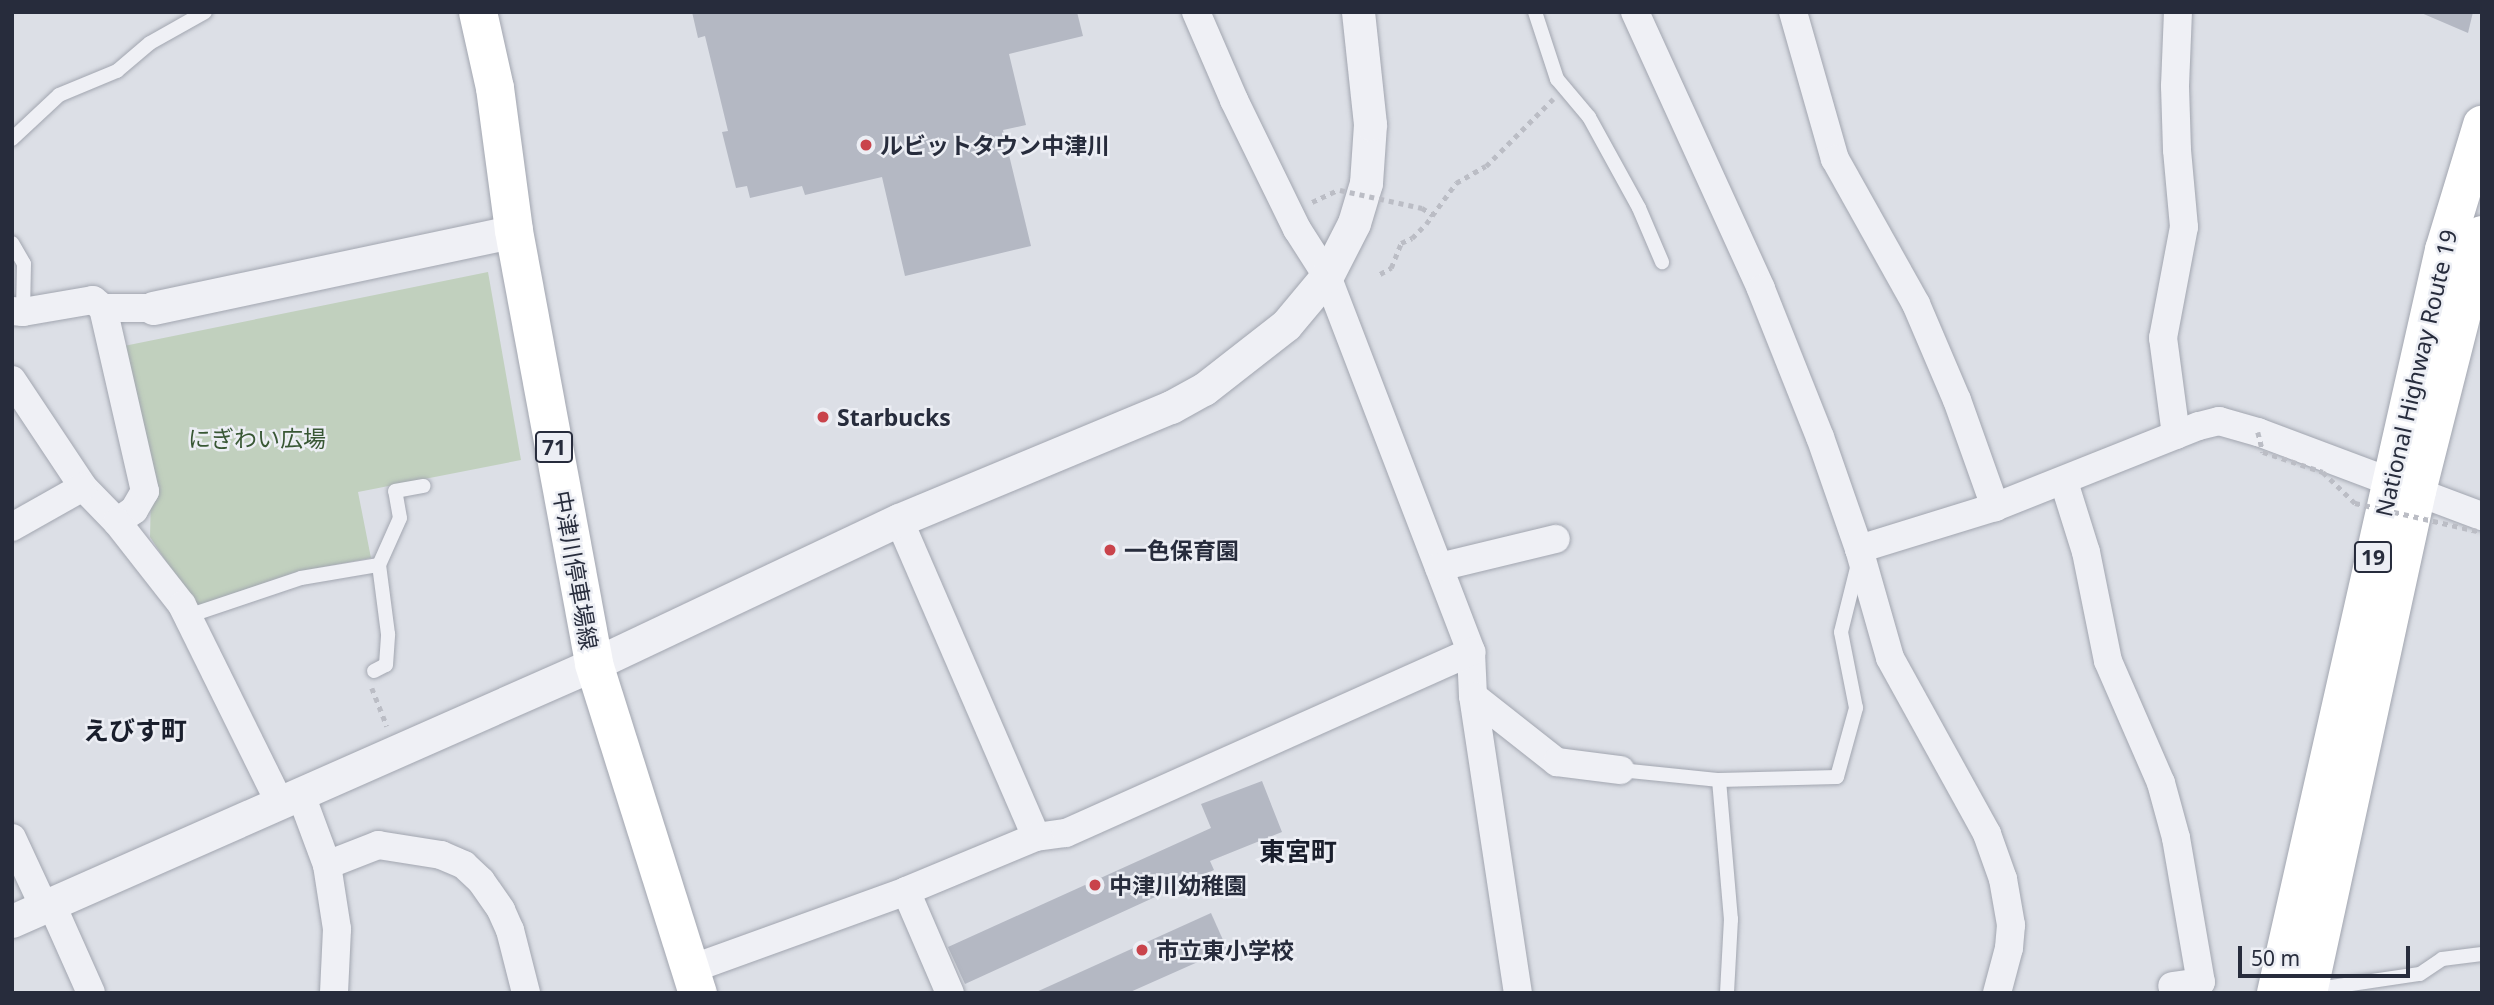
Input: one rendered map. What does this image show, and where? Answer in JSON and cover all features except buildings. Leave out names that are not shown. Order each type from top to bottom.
[{"type":"main road","name":"中津川停車場線","points":[[478,12],[495,88],[514,231],[594,664],[695,981]]},
{"type":"main road","name":"National Highway Route 19","points":[[2297,992],[2403,487],[2444,250],[2482,125]]},
{"type":"main road","name":"National Highway Route 19","points":[[2403,487],[2475,288],[2482,235]]},
{"type":"street","points":[[1196,12],[1234,100],[1297,229],[1328,276],[1471,652],[1473,696],[1518,993]]},
{"type":"street","points":[[12,921],[594,664],[899,520],[1171,407],[1204,389],[1286,326],[1328,276],[1354,223],[1366,183],[1370,124],[1357,12]]},
{"type":"street","points":[[1635,12],[1761,289],[1821,437],[1890,658],[1987,834],[2003,879],[2011,925],[2009,948],[1997,993]]},
{"type":"street","points":[[1793,12],[1836,159],[1916,304],[1957,400],[1995,507]]},
{"type":"street","points":[[2176,435],[2163,338],[2184,227],[2176,150],[2178,12]]},
{"type":"street","points":[[103,308],[153,308],[514,231]]},
{"type":"street","points":[[18,312],[93,300],[103,308],[145,491],[134,510],[117,522]]},
{"type":"street","points":[[12,380],[83,486],[117,522],[187,616],[327,865],[337,929],[334,993]]},
{"type":"street","points":[[1859,554],[2064,482],[2176,435],[2219,421],[2258,432],[2482,516]]},
{"type":"street","points":[[2064,482],[2086,552],[2108,661],[2161,783],[2176,838],[2201,982],[2172,986]]},
{"type":"street","points":[[12,527],[83,486]]},
{"type":"street","points":[[899,520],[1036,838]]},
{"type":"street","points":[[1439,567],[1556,539]]},
{"type":"street","points":[[695,981],[1036,838],[1066,833],[1471,652]]},
{"type":"street","points":[[1473,696],[1557,762],[1620,770]]},
{"type":"street","points":[[12,838],[91,993]]},
{"type":"street","points":[[327,865],[378,845],[441,855],[464,864],[481,881],[501,911],[510,930],[526,993]]},
{"type":"street","points":[[906,891],[950,993]]},
{"type":"lane","points":[[12,139],[59,95],[117,71],[150,43],[205,12]]},
{"type":"lane","points":[[1535,12],[1557,79],[1589,117],[1639,208],[1662,262]]},
{"type":"lane","points":[[12,243],[24,264],[18,312]]},
{"type":"lane","points":[[374,671],[386,665],[388,634],[379,565],[400,518],[395,491],[424,486]]},
{"type":"lane","points":[[1620,770],[1719,780],[1837,777],[1856,708],[1841,632],[1859,554]]},
{"type":"lane","points":[[187,616],[301,578],[379,565]]},
{"type":"lane","points":[[1719,780],[1731,919],[1727,993]]},
{"type":"lane","points":[[2297,992],[2420,974],[2442,959],[2482,954]]},
{"type":"path","points":[[1380,274],[1391,268],[1401,243],[1412,238],[1456,184],[1486,166],[1563,89]]},
{"type":"path","points":[[1301,207],[1340,190],[1422,208],[1433,215]]},
{"type":"path","points":[[2258,432],[2263,453],[2323,471],[2356,503],[2482,532]]},
{"type":"path","points":[[374,671],[367,677],[397,752]]},
{"type":"green space","name":"にぎわい広場","points":[[488,272],[521,460],[358,492],[371,558],[296,572],[196,607],[150,537],[151,495],[119,347]]},
{"type":"place","name":"ルビットタウン中津川","points":[[866,145]]},
{"type":"place","name":"Starbucks","points":[[823,417]]},
{"type":"place","name":"一色保育園","points":[[1110,550]]},
{"type":"place","name":"中津川幼稚園","points":[[1095,885]]},
{"type":"place","name":"市立東小学校","points":[[1142,950]]},
{"type":"district","name":"えびす町","points":[[135,731]]},
{"type":"district","name":"東宮町","points":[[1298,852]]}]
